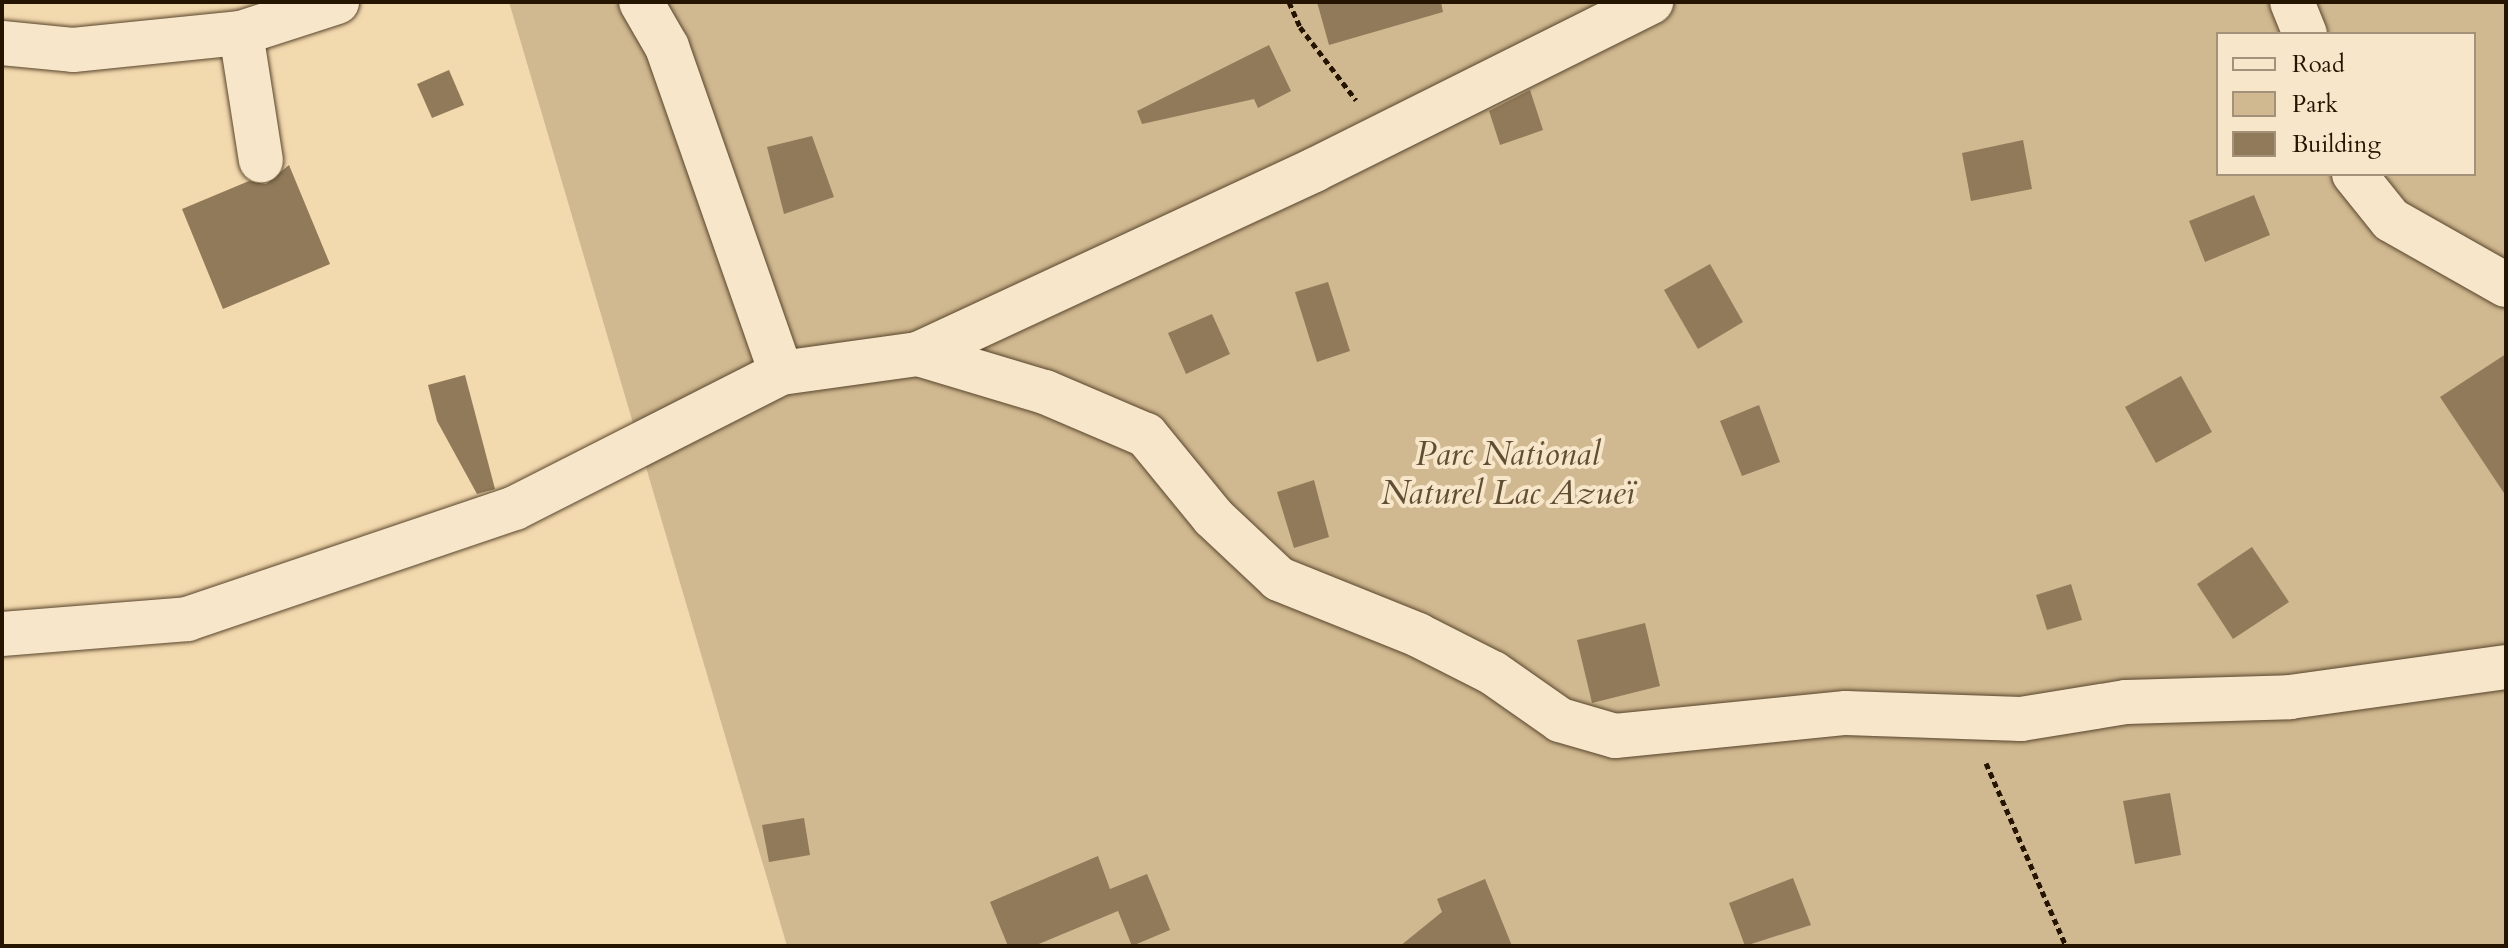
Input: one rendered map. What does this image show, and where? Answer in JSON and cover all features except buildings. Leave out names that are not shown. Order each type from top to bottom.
[{"type":"street","points":[[2,43],[73,50],[241,33],[337,2]]},
{"type":"street","points":[[641,2],[667,47],[781,373]]},
{"type":"street","points":[[2,634],[202,614],[515,508],[781,373],[918,354],[1314,170],[1382,132],[1651,2]]},
{"type":"street","points":[[2292,2],[2304,32]]},
{"type":"street","points":[[241,33],[261,160]]},
{"type":"street","points":[[2356,176],[2391,220],[2506,285]]},
{"type":"street","points":[[918,354],[1045,392],[1146,435],[1213,517],[1279,579],[1443,648],[1493,673],[1560,720],[1615,736],[1846,713],[2021,719],[2126,702],[2290,697],[2506,667]]},
{"type":"path","points":[[1289,2],[1300,27],[1382,132]]},
{"type":"path","points":[[1965,719],[2034,863],[2066,946]]},
{"type":"green space","name":"Parc National Naturel Lac Azueï","points":[[509,2],[2506,2],[2506,946],[787,946]]}]
